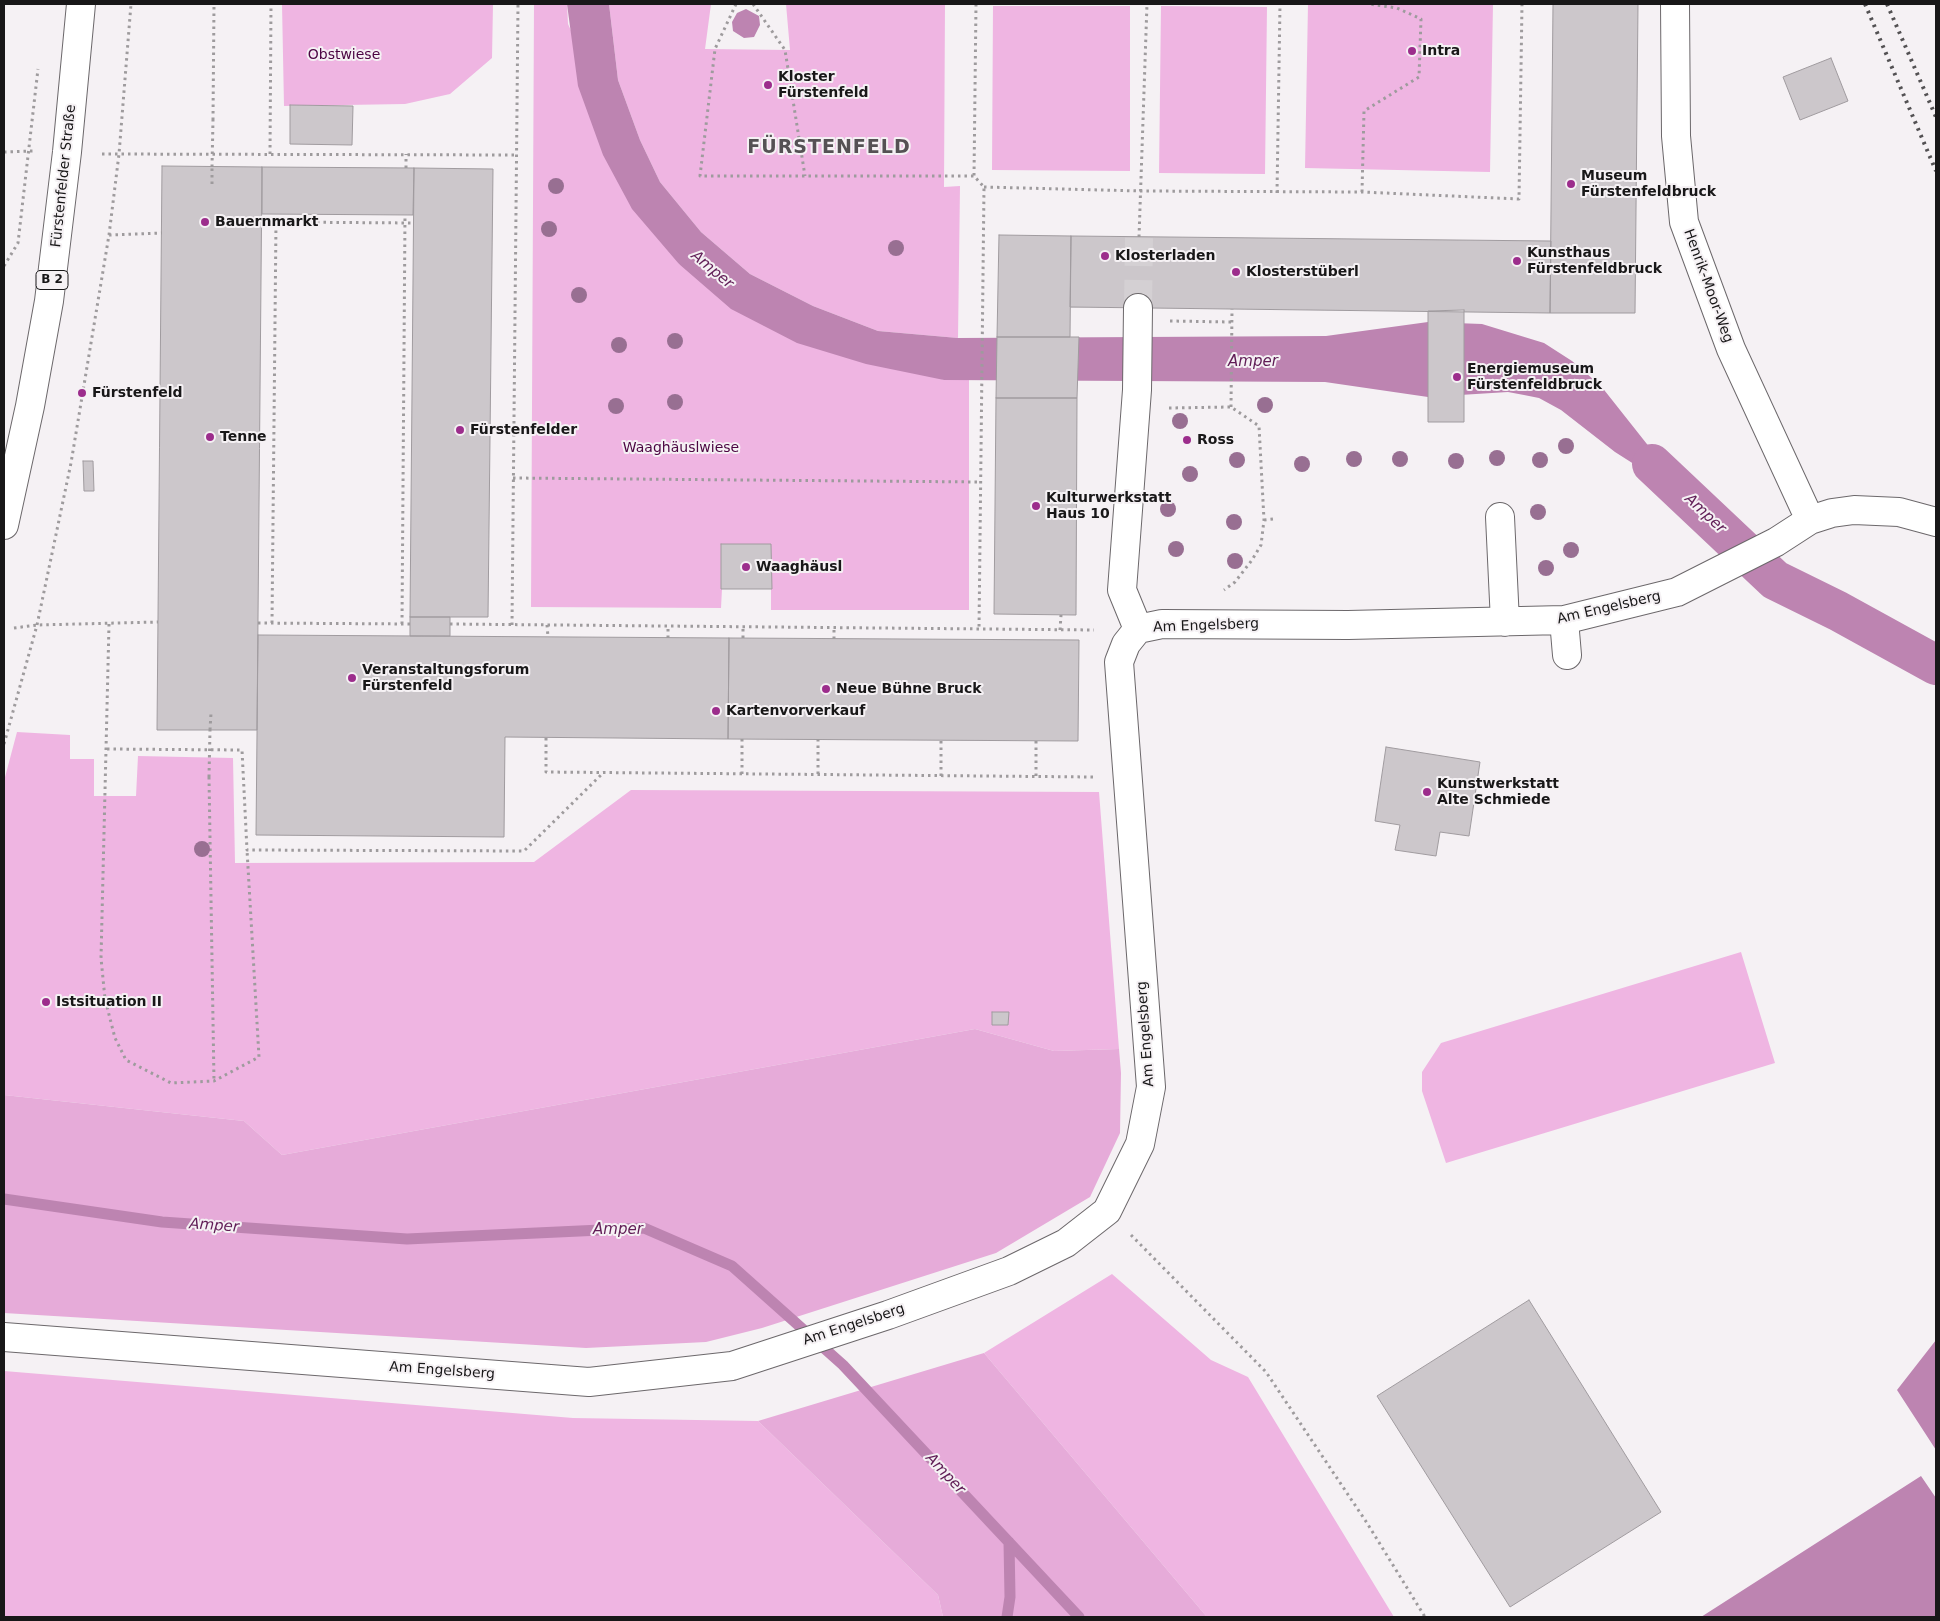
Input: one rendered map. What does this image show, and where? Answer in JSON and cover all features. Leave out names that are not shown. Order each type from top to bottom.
[{"type":"street","name":"Fürstenfelder Straße","points":[[4,524],[30,406],[49,301],[67,152],[81,4]]},
{"type":"street","name":"Henrik-Moor-Weg","points":[[1675,4],[1676,136],[1684,222],[1731,349],[1810,520]]},
{"type":"street","points":[[1137,321],[1136,400],[1122,590],[1138,629]]},
{"type":"street","name":"Am Engelsberg","points":[[4,1337],[589,1382],[732,1366],[888,1315],[1009,1271],[1066,1243],[1107,1211],[1140,1144],[1151,1087],[1126,777],[1120,662],[1126,644],[1138,629],[1162,624],[1348,625],[1564,620],[1677,592],[1776,542],[1810,520],[1832,513],[1854,510],[1899,512],[1936,522]]},
{"type":"street","points":[[1500,517],[1504,622]]},
{"type":"street","points":[[1564,620],[1567,655]]},
{"type":"path","points":[[4,744],[37,625],[71,462],[109,235],[119,154],[131,4]]},
{"type":"path","points":[[212,184],[214,4]]},
{"type":"path","points":[[270,154],[271,4]]},
{"type":"path","points":[[512,625],[518,4]]},
{"type":"path","points":[[736,4],[715,49],[700,176],[974,176]]},
{"type":"path","points":[[753,4],[785,50],[805,176]]},
{"type":"path","points":[[976,4],[974,176],[984,188],[979,629]]},
{"type":"path","points":[[1139,237],[1147,4]]},
{"type":"path","points":[[1277,193],[1280,4]]},
{"type":"path","points":[[1362,192],[1364,111],[1419,77],[1421,19],[1397,8],[1369,4]]},
{"type":"path","points":[[984,188],[1277,193],[1362,192],[1519,198],[1522,4]]},
{"type":"path","points":[[4,266],[18,243],[39,63]]},
{"type":"path","points":[[67,152],[119,154],[516,155]]},
{"type":"path","points":[[406,154],[406,168]]},
{"type":"path","points":[[402,624],[406,214]]},
{"type":"path","points":[[272,623],[276,222],[414,223]]},
{"type":"path","points":[[109,235],[162,233]]},
{"type":"path","points":[[1231,407],[1232,309]]},
{"type":"path","points":[[1137,321],[1232,322]]},
{"type":"path","points":[[1136,400],[1231,407],[1258,426],[1264,520],[1261,545],[1235,582],[1221,592]]},
{"type":"path","points":[[513,478],[981,482]]},
{"type":"path","points":[[1264,520],[1273,519]]},
{"type":"path","points":[[1060,630],[1061,615]]},
{"type":"path","points":[[14,628],[37,625],[158,622]]},
{"type":"path","points":[[258,623],[410,624]]},
{"type":"path","points":[[106,749],[242,750],[259,1056],[214,1081],[171,1084],[126,1060],[115,1038],[105,999],[101,958],[106,749],[109,624]]},
{"type":"path","points":[[450,624],[1080,630]]},
{"type":"path","points":[[547,625],[548,637]]},
{"type":"path","points":[[668,626],[668,638]]},
{"type":"path","points":[[742,638],[743,627]]},
{"type":"path","points":[[834,628],[834,639]]},
{"type":"path","points":[[211,713],[210,777],[214,1081]]},
{"type":"path","points":[[546,738],[546,772],[1126,777]]},
{"type":"path","points":[[742,739],[742,774]]},
{"type":"path","points":[[818,740],[818,774]]},
{"type":"path","points":[[941,740],[941,776]]},
{"type":"path","points":[[1036,741],[1036,776]]},
{"type":"path","points":[[247,850],[524,851],[604,772]]},
{"type":"path","points":[[1107,1211],[1266,1372],[1366,1523],[1425,1617]]},
{"type":"green space","name":"Obstwiese","points":[[282,4],[493,4],[492,58],[450,94],[405,104],[284,106]]},
{"type":"green space","name":"Waaghäuslwiese","points":[[534,4],[567,4],[568,24],[679,264],[944,380],[969,380],[969,610],[771,610],[771,589],[722,589],[721,608],[531,607]]},
{"type":"green space","points":[[609,4],[711,4],[705,49],[790,50],[786,4],[945,4],[944,187],[960,186],[958,338],[878,331],[813,306],[750,274],[701,232],[660,182],[640,140],[618,80]]},
{"type":"green space","points":[[1308,4],[1493,4],[1490,172],[1305,168]]},
{"type":"green space","points":[[993,6],[1130,6],[1130,171],[992,170]]},
{"type":"green space","points":[[1161,6],[1267,7],[1265,174],[1159,173]]},
{"type":"green space","points":[[17,732],[70,735],[70,759],[94,759],[94,796],[136,796],[138,756],[233,758],[235,863],[534,862],[631,790],[1099,792],[1119,1049],[1054,1051],[975,1029],[282,1155],[244,1121],[4,1095],[4,781]]},
{"type":"green space","points":[[1741,952],[1775,1063],[1446,1163],[1422,1091],[1422,1072],[1441,1043]]},
{"type":"green space","points":[[1112,1274],[1211,1360],[1248,1377],[1394,1617],[1207,1617],[984,1353]]},
{"type":"green space","points":[[4,1371],[573,1418],[758,1421],[938,1595],[943,1617],[4,1617]]},
{"type":"shaded area","points":[[975,1029],[1054,1051],[1119,1049],[1121,1073],[1120,1133],[1090,1197],[996,1253],[762,1328],[706,1342],[586,1348],[4,1313],[4,1095],[244,1121],[282,1155]]},
{"type":"shaded area","points":[[984,1353],[1207,1617],[943,1617],[938,1595],[758,1421]]},
{"type":"water","points":[[567,4],[609,4],[618,80],[640,140],[660,182],[701,232],[750,274],[813,306],[878,331],[958,338],[1326,336],[1428,322],[1482,324],[1544,343],[1572,361],[1601,386],[1692,501],[1615,452],[1561,410],[1539,398],[1508,392],[1428,397],[1325,382],[944,380],[866,364],[797,343],[731,309],[679,264],[632,209],[603,155],[578,86]]},
{"type":"water","points":[[746,9],[759,16],[760,25],[754,37],[744,38],[733,31],[732,22],[737,13]]},
{"type":"water","points":[[1936,1340],[1936,1450],[1897,1390]]},
{"type":"water","points":[[1921,1476],[1936,1498],[1936,1617],[1701,1617]]},
{"type":"building","points":[[1553,4],[1638,4],[1635,313],[1550,313]]},
{"type":"building","points":[[1831,58],[1848,101],[1800,120],[1783,77]]},
{"type":"building","points":[[290,105],[353,106],[352,145],[290,144]]},
{"type":"building","name":"Tenne","points":[[162,166],[262,167],[257,730],[157,730]]},
{"type":"building","points":[[262,167],[414,168],[413,215],[262,214]]},
{"type":"building","points":[[414,168],[493,169],[488,617],[410,617]]},
{"type":"building","points":[[999,235],[1071,236],[1070,337],[997,337]]},
{"type":"building","points":[[1071,236],[1551,241],[1550,313],[1070,307]]},
{"type":"building","points":[[1464,310],[1464,422],[1428,422],[1428,311]]},
{"type":"building","points":[[997,337],[1079,337],[1077,398],[996,398]]},
{"type":"building","name":"Kulturwerkstatt Haus 10","points":[[996,398],[1077,398],[1076,615],[994,614]]},
{"type":"building","points":[[83,461],[93,461],[94,491],[84,491]]},
{"type":"building","name":"Waaghäusl","points":[[721,544],[771,544],[772,589],[721,589]]},
{"type":"building","points":[[410,617],[450,617],[450,636],[410,636]]},
{"type":"building","points":[[258,635],[729,638],[728,739],[505,737],[504,837],[256,835]]},
{"type":"building","points":[[729,638],[1079,640],[1078,741],[728,739]]},
{"type":"building","name":"Kunstwerkstatt Alte Schmiede","points":[[1386,747],[1480,762],[1469,836],[1440,832],[1436,856],[1395,850],[1400,825],[1375,821]]},
{"type":"building","points":[[992,1012],[1009,1012],[1008,1025],[992,1025]]},
{"type":"building","points":[[1529,1300],[1661,1512],[1510,1607],[1377,1396]]},
{"type":"waterway","name":"Amper","points":[[1652,464],[1775,580],[1838,611],[1936,665]]},
{"type":"waterway","name":"Amper","points":[[4,1199],[162,1222],[407,1239],[644,1228],[732,1266],[843,1365],[1079,1617]]},
{"type":"waterway","points":[[1007,1617],[1010,1597],[1009,1542]]},
{"type":"tunnel","points":[[1138,308],[1139,237]]},
{"type":"railway","points":[[1865,4],[1936,171]]},
{"type":"railway","points":[[1887,4],[1936,117]]},
{"type":"place","name":"Intra","points":[[1412,51]]},
{"type":"place","name":"Kloster Fürstenfeld","points":[[768,85]]},
{"type":"place","name":"Museum Fürstenfeldbruck","points":[[1571,184]]},
{"type":"place","name":"Bauernmarkt","points":[[205,222]]},
{"type":"place","name":"Klosterladen","points":[[1105,256]]},
{"type":"place","name":"Kunsthaus Fürstenfeldbruck","points":[[1517,261]]},
{"type":"place","name":"Klosterstüberl","points":[[1236,272]]},
{"type":"place","name":"Energiemuseum Fürstenfeldbruck","points":[[1457,377]]},
{"type":"place","name":"Fürstenfeld","points":[[82,393]]},
{"type":"place","name":"Fürstenfelder","points":[[460,430]]},
{"type":"place","name":"Tenne","points":[[210,437]]},
{"type":"place","name":"Ross","points":[[1187,440]]},
{"type":"place","name":"Kulturwerkstatt Haus 10","points":[[1036,506]]},
{"type":"place","name":"Waaghäusl","points":[[746,567]]},
{"type":"place","name":"Veranstaltungsforum Fürstenfeld","points":[[352,678]]},
{"type":"place","name":"Neue Bühne Bruck","points":[[826,689]]},
{"type":"place","name":"Kartenvorverkauf","points":[[716,711]]},
{"type":"place","name":"Kunstwerkstatt Alte Schmiede","points":[[1427,792]]},
{"type":"place","name":"Istsituation II","points":[[46,1002]]},
{"type":"district","name":"FÜRSTENFELD","points":[[829,148]]}]
